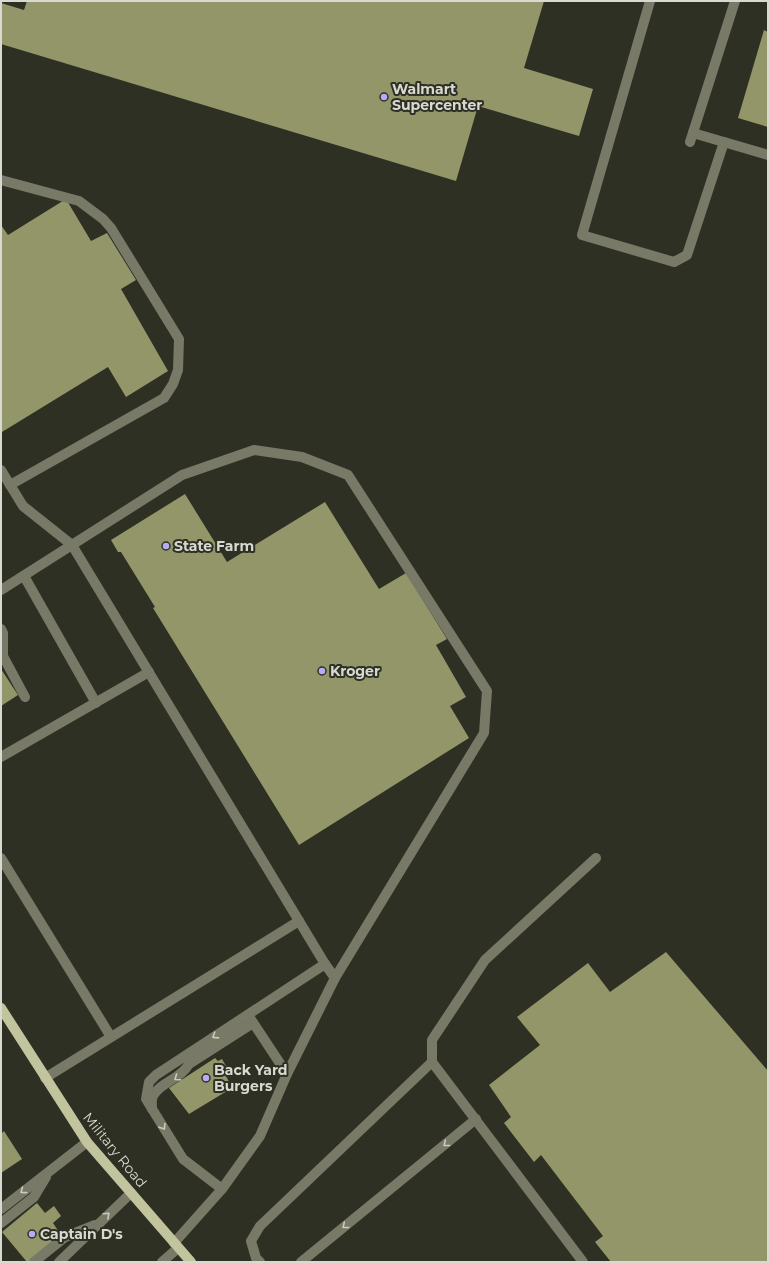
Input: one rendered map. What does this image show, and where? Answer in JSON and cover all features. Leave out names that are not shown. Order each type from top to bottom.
[{"type":"main road","name":"Military Road","points":[[1,1008],[87,1142],[191,1262]]},
{"type":"lane","points":[[650,1],[582,235],[674,262],[687,255],[724,142]]},
{"type":"lane","points":[[735,1],[691,138],[724,142],[768,155]]},
{"type":"lane","points":[[1,180],[79,201],[103,219],[111,228],[179,339],[178,370],[173,384],[164,398],[10,485]]},
{"type":"lane","points":[[1,590],[182,475],[254,450],[302,457],[348,475],[487,691],[484,734],[336,978],[287,1074],[260,1136],[222,1189],[162,1262]]},
{"type":"lane","points":[[1,470],[23,506],[72,545],[325,964],[336,978]]},
{"type":"lane","points":[[24,576],[96,703]]},
{"type":"lane","points":[[1,629],[3,633],[3,656],[25,697]]},
{"type":"lane","points":[[1,757],[149,672]]},
{"type":"lane","points":[[1,858],[111,1037]]},
{"type":"lane","points":[[583,1262],[432,1062],[432,1040],[485,960],[596,858]]},
{"type":"lane","points":[[45,1078],[299,921]]},
{"type":"lane","points":[[222,1189],[183,1159],[146,1099],[149,1082],[156,1075],[250,1019],[325,964]]},
{"type":"lane","points":[[250,1019],[287,1074]]},
{"type":"lane","points":[[260,1262],[256,1258],[251,1241],[260,1226],[432,1062]]},
{"type":"lane","points":[[306,1261],[476,1119]]},
{"type":"lane","points":[[1,1209],[87,1142]]},
{"type":"lane","points":[[1,1223],[34,1197],[49,1171]]},
{"type":"lane","points":[[59,1262],[131,1193]]},
{"type":"lane","points":[[34,1262],[65,1237],[96,1225]]},
{"type":"building","name":"Walmart Supercenter","points":[[27,1],[544,1],[524,68],[593,89],[579,136],[478,106],[456,181],[1,44],[1,3],[24,10]]},
{"type":"building","points":[[764,30],[768,32],[768,127],[738,118]]},
{"type":"building","points":[[66,199],[91,241],[107,233],[136,280],[121,289],[168,371],[126,397],[108,367],[2,432],[1,225],[8,235]]},
{"type":"building","name":"Kroger","points":[[185,494],[227,562],[325,502],[379,589],[406,573],[447,639],[436,645],[466,697],[450,706],[469,738],[299,845],[153,608],[155,607],[121,552],[118,552],[111,540]]},
{"type":"building","points":[[1,669],[18,695],[1,706]]},
{"type":"building","points":[[666,952],[768,1071],[768,1262],[611,1262],[595,1242],[603,1236],[541,1155],[534,1162],[504,1123],[511,1117],[489,1085],[540,1045],[517,1017],[588,963],[610,992]]},
{"type":"building","name":"Back Yard Burgers","points":[[215,1058],[218,1061],[222,1059],[226,1066],[222,1068],[232,1088],[189,1114],[169,1088]]},
{"type":"building","points":[[4,1131],[22,1159],[1,1173],[1,1134]]},
{"type":"building","name":"Captain D's","points":[[37,1203],[45,1213],[54,1206],[61,1216],[53,1223],[61,1235],[29,1262],[27,1262],[2,1232]]},
{"type":"place","name":"Walmart Supercenter","points":[[384,97]]},
{"type":"place","name":"State Farm","points":[[166,546]]},
{"type":"place","name":"Kroger","points":[[322,671]]},
{"type":"place","name":"Back Yard Burgers","points":[[206,1078]]},
{"type":"place","name":"Captain D's","points":[[32,1234]]}]
